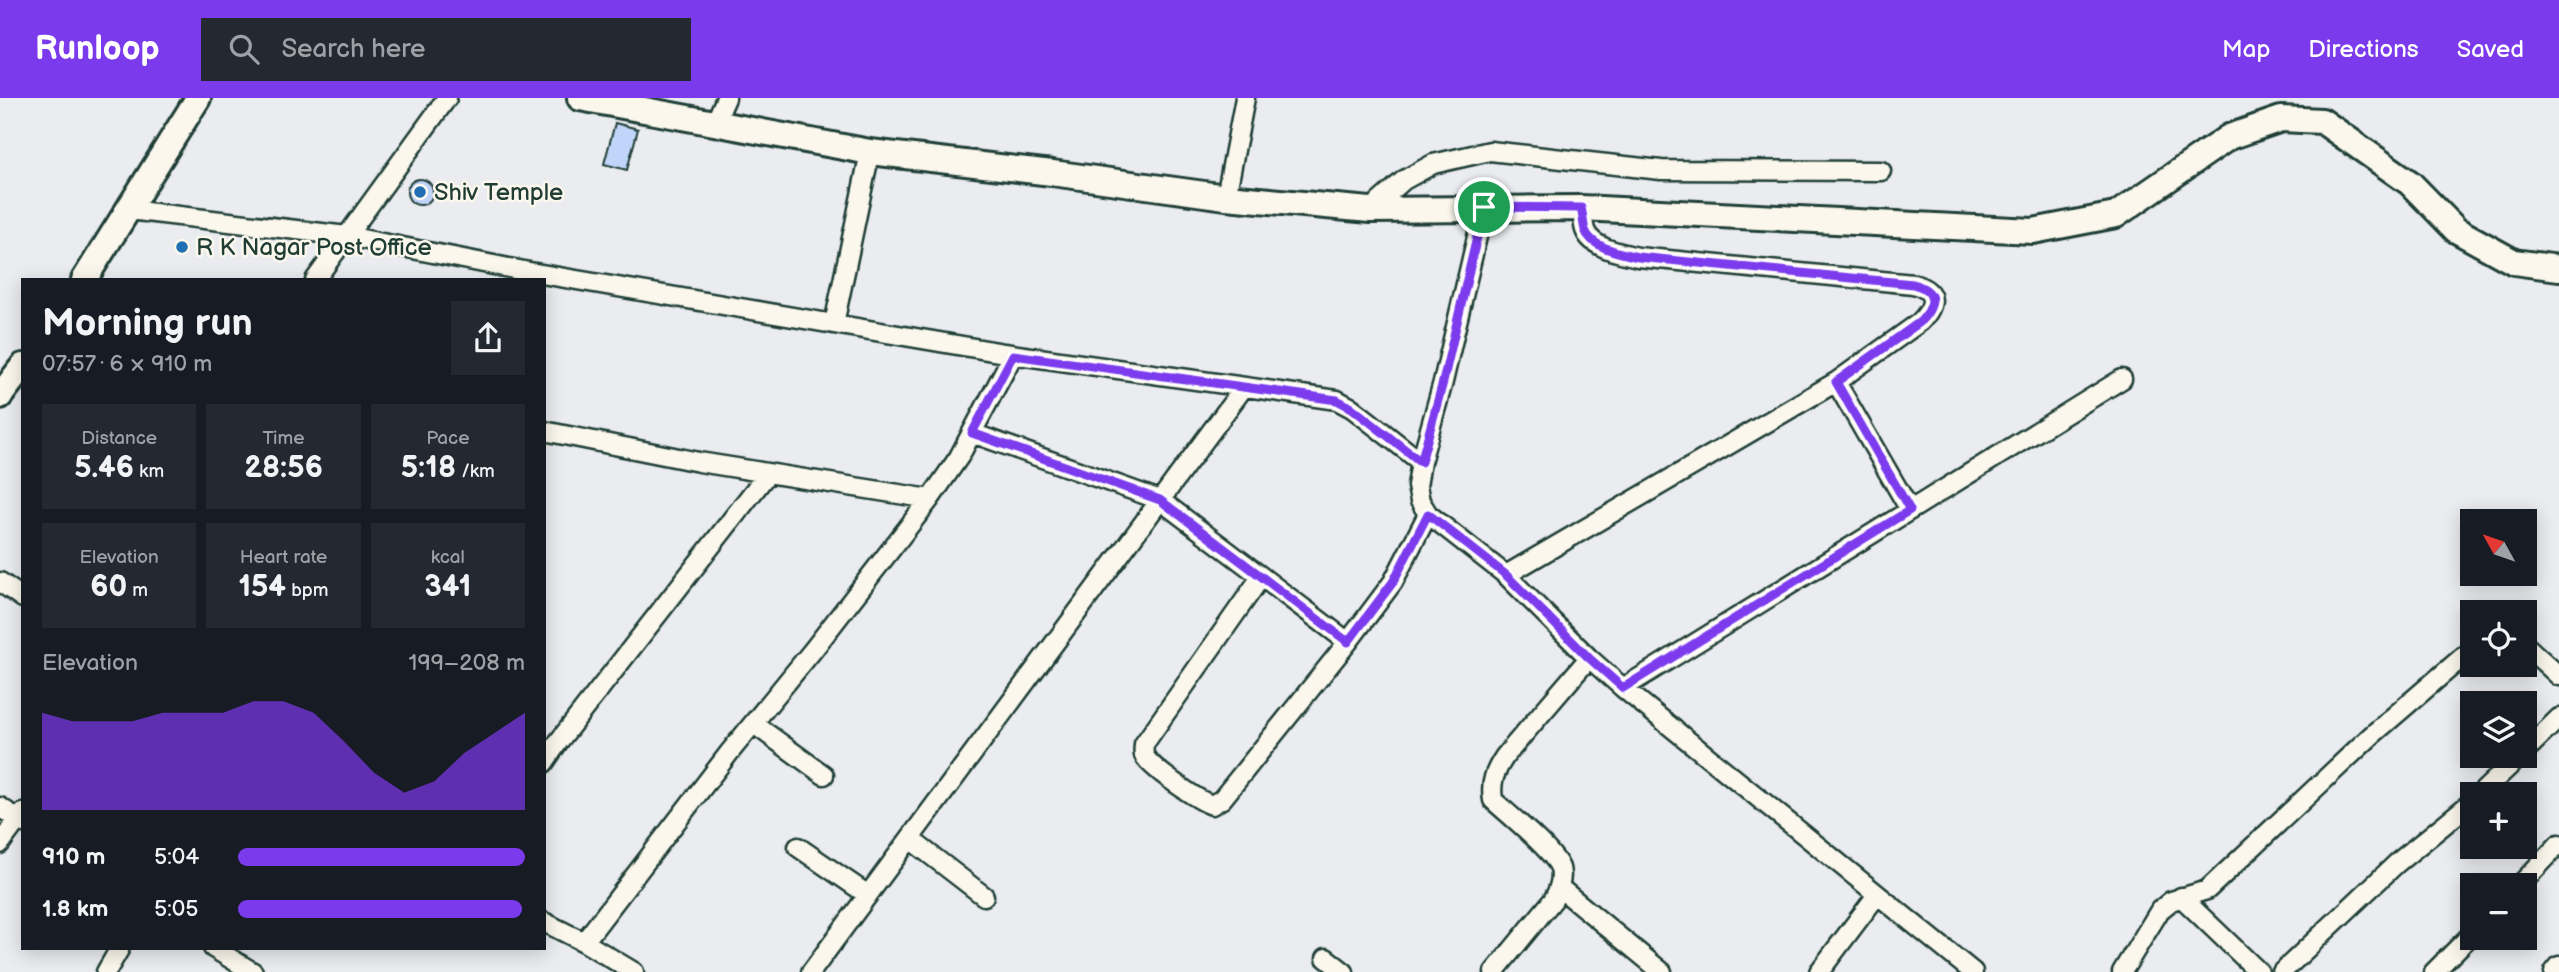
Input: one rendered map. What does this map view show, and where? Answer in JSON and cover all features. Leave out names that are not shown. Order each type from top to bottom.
[{"type":"street","points":[[85,278],[198,98]]},
{"type":"street","points":[[316,278],[446,98]]},
{"type":"street","points":[[580,98],[870,152],[1052,173],[1226,198],[1370,210],[1581,208],[2033,231],[2116,215],[2229,137],[2281,119],[2322,121],[2410,183],[2456,230],[2514,262],[2559,268]]},
{"type":"street","points":[[715,123],[726,98]]},
{"type":"street","points":[[1226,198],[1245,98]]},
{"type":"street","points":[[1370,210],[1404,180],[1433,164],[1490,151],[1661,170],[1881,172]]},
{"type":"street","points":[[834,324],[870,152]]},
{"type":"street","points":[[1484,207],[1443,382],[1421,462],[1417,486],[1420,501],[1428,514],[1506,575],[1623,688],[1973,972]]},
{"type":"street","points":[[1506,575],[1836,382],[1920,322],[1933,304],[1930,293],[1913,284],[1638,257],[1613,250],[1592,240],[1585,232],[1581,208]]},
{"type":"street","points":[[129,209],[347,236],[520,276]]},
{"type":"street","points":[[546,280],[834,324],[1013,355],[1337,400],[1352,408],[1421,462]]},
{"type":"street","points":[[584,942],[930,499],[960,457],[1013,355]]},
{"type":"street","points":[[0,396],[21,369]]},
{"type":"street","points":[[1623,688],[2122,379]]},
{"type":"street","points":[[1836,382],[1910,510]]},
{"type":"street","points":[[811,972],[1244,387]]},
{"type":"street","points":[[546,430],[699,462],[930,499]]},
{"type":"street","points":[[972,433],[1160,500],[1348,642]]},
{"type":"street","points":[[546,756],[552,736],[768,473]]},
{"type":"street","points":[[1261,577],[1144,744],[1144,755],[1153,765],[1201,801],[1212,805],[1222,799],[1393,582],[1428,514]]},
{"type":"street","points":[[0,582],[21,597]]},
{"type":"street","points":[[2537,656],[2559,676]]},
{"type":"street","points":[[1494,972],[1560,888],[1561,871],[1555,858],[1493,800],[1491,786],[1496,769],[1589,658]]},
{"type":"street","points":[[2122,972],[2160,910],[2171,901],[2207,890],[2372,735],[2460,659]]},
{"type":"street","points":[[2537,739],[2559,718]]},
{"type":"street","points":[[754,724],[824,775]]},
{"type":"street","points":[[2493,782],[2507,768]]},
{"type":"street","points":[[0,807],[21,819],[0,844]]},
{"type":"street","points":[[2282,972],[2397,863],[2460,812]]},
{"type":"street","points":[[910,839],[984,897]]},
{"type":"street","points":[[2531,873],[2559,844]]},
{"type":"street","points":[[798,848],[868,895]]},
{"type":"street","points":[[1560,888],[1662,972]]},
{"type":"street","points":[[1819,972],[1877,895]]},
{"type":"street","points":[[2181,897],[2259,972]]},
{"type":"street","points":[[546,923],[634,972]]},
{"type":"street","points":[[2434,972],[2460,946]]},
{"type":"street","points":[[106,972],[119,950]]},
{"type":"street","points":[[216,950],[253,972]]},
{"type":"street","points":[[1326,958],[1344,972]]},
{"type":"street","points":[[2554,972],[2559,966]]},
{"type":"building","points":[[615,123],[638,129],[627,170],[604,164]]},
{"type":"building","name":"Shiv Temple","points":[[420,179],[429,183],[433,192],[429,201],[420,205],[411,201],[407,192],[411,183]]},
{"type":"place","name":"Shiv Temple","points":[[420,192]]},
{"type":"place","name":"R K Nagar Post Office","points":[[182,247]]},
{"type":"route","points":[[1484,207],[1581,208],[1585,232],[1592,240],[1613,250],[1638,257],[1923,287],[1930,293],[1933,304],[1929,313],[1836,382],[1910,510],[1623,688],[1506,575],[1428,514],[1393,582],[1348,642],[1160,500],[972,433],[1013,355],[1337,400],[1352,408],[1421,462],[1443,382],[1484,207]]}]
